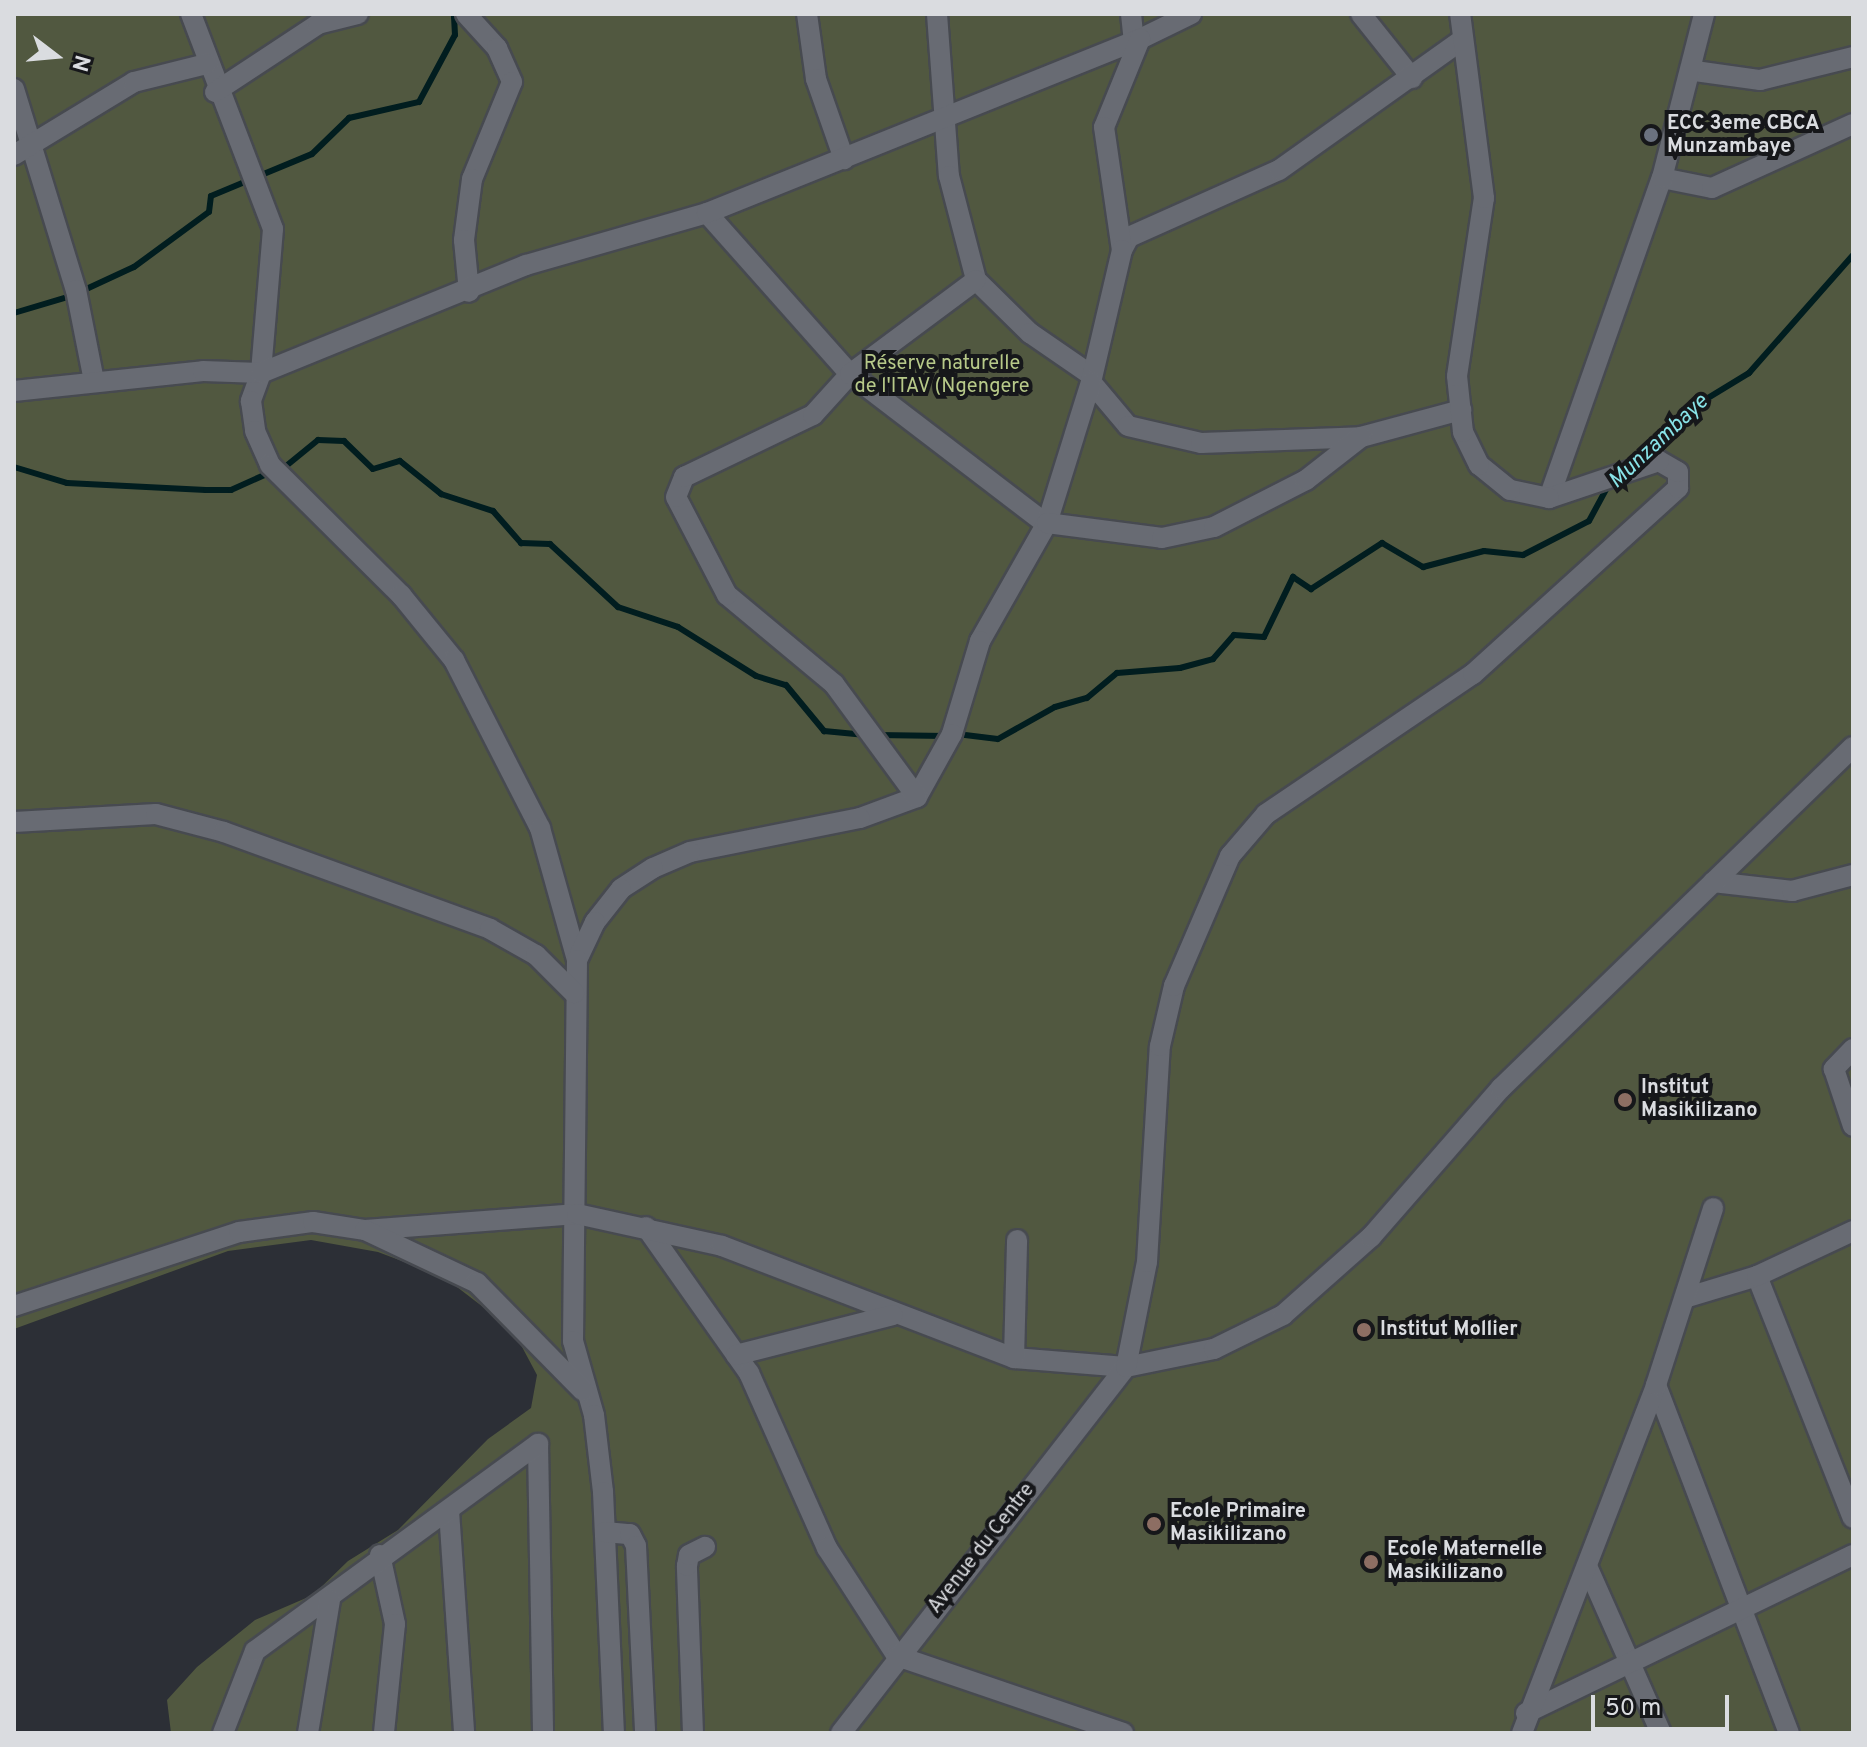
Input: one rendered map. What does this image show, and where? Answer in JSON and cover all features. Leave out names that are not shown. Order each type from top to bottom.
[{"type":"street","points":[[191,14],[215,92],[273,229],[261,373],[251,401],[277,472],[454,660],[540,828],[577,960]]},
{"type":"street","points":[[215,92],[318,24],[358,14]]},
{"type":"street","points":[[466,14],[497,48],[512,82],[472,179],[464,240],[469,292]]},
{"type":"street","points":[[807,14],[816,79],[844,159]]},
{"type":"street","points":[[937,14],[949,176],[976,280],[1030,333],[1091,379],[1128,426],[1160,437],[1201,443],[1361,437],[1461,410]]},
{"type":"street","points":[[1122,250],[1104,127],[1137,40],[1131,14]]},
{"type":"street","points":[[14,391],[94,381],[261,373],[469,292],[526,265],[707,213],[1137,40],[1191,14]]},
{"type":"street","points":[[1361,14],[1412,78]]},
{"type":"street","points":[[1126,1367],[1147,1262],[1160,1046],[1174,986],[1230,856],[1266,814],[1473,674],[1678,488],[1678,472],[1659,461],[1549,498],[1492,478],[1463,432],[1457,376],[1484,198],[1460,14]]},
{"type":"street","points":[[1549,498],[1662,178],[1695,71],[1704,14]]},
{"type":"street","points":[[614,1733],[605,1532],[586,1394],[573,1341],[577,1214],[574,993],[577,960],[595,922],[621,889],[653,868],[690,852],[860,818],[917,797],[952,734],[980,641],[1044,522],[1091,379],[1122,250],[1129,237],[1279,170],[1462,40]]},
{"type":"street","points":[[1695,71],[1760,80],[1853,57]]},
{"type":"street","points":[[23,152],[134,82],[207,64]]},
{"type":"street","points":[[14,89],[23,152],[77,297],[94,381]]},
{"type":"street","points":[[1662,178],[1712,188],[1853,124]]},
{"type":"street","points":[[707,213],[850,374],[1044,522],[1162,538],[1214,527],[1306,480],[1361,437]]},
{"type":"street","points":[[917,797],[834,684],[727,595],[676,497],[684,477],[813,415],[850,374],[976,280]]},
{"type":"street","points":[[14,1306],[239,1232],[313,1222],[365,1230],[577,1214],[722,1246],[1014,1358],[1126,1367],[1214,1349],[1283,1315],[1371,1237],[1501,1088],[1853,747]]},
{"type":"street","points":[[14,822],[156,814],[224,832],[490,929],[536,955],[574,993]]},
{"type":"street","points":[[1713,882],[1792,891],[1853,875]]},
{"type":"street","points":[[1853,1049],[1834,1069],[1853,1126]]},
{"type":"street","points":[[1524,1723],[1656,1385],[1688,1297],[1713,1208]]},
{"type":"street","points":[[646,1227],[736,1355],[827,1548],[897,1656],[1123,1733]]},
{"type":"street","points":[[365,1230],[477,1283],[586,1394]]},
{"type":"street","points":[[1688,1297],[1757,1276],[1853,1231]]},
{"type":"street","points":[[1014,1358],[1017,1240]]},
{"type":"street","points":[[1757,1276],[1853,1518]]},
{"type":"street","points":[[736,1355],[864,1317],[896,1315]]},
{"type":"street","name":"Avenue du Centre","points":[[841,1733],[897,1656],[1126,1367]]},
{"type":"street","points":[[1656,1385],[1738,1610],[1789,1733]]},
{"type":"street","points":[[223,1733],[255,1651],[330,1600],[380,1555],[449,1511],[538,1444],[543,1733]]},
{"type":"street","points":[[449,1511],[464,1733]]},
{"type":"street","points":[[605,1532],[630,1534],[636,1546],[645,1733]]},
{"type":"street","points":[[693,1733],[687,1566],[689,1555],[705,1547]]},
{"type":"street","points":[[380,1555],[395,1624],[384,1733]]},
{"type":"street","points":[[1524,1723],[1738,1610],[1853,1555]]},
{"type":"street","points":[[1587,1566],[1635,1665],[1661,1733]]},
{"type":"street","points":[[308,1733],[330,1600]]},
{"type":"green space","name":"Réserve naturelle de l'ITAV (Ngengere","points":[[14,14],[1853,14],[1853,1733],[171,1733],[167,1700],[197,1667],[255,1620],[313,1595],[348,1561],[398,1530],[488,1439],[531,1408],[537,1375],[513,1330],[444,1277],[378,1252],[311,1240],[228,1251],[14,1329]]},
{"type":"waterway","points":[[82,291],[134,267],[209,212],[211,196],[312,154],[349,118],[419,102],[455,35],[454,17],[464,14]]},
{"type":"waterway","name":"Munzambaye","points":[[1628,465],[1680,415],[1749,373],[1853,255]]},
{"type":"waterway","points":[[14,313],[71,296]]},
{"type":"waterway","points":[[280,471],[318,440],[344,441],[373,469],[400,461],[441,494],[493,511],[521,543],[550,544],[618,607],[678,627],[756,676],[786,685],[824,731],[866,735]]},
{"type":"waterway","points":[[14,467],[67,483],[206,490],[231,490],[271,472]]},
{"type":"waterway","name":"Munzambaye","points":[[957,734],[998,739],[1055,707],[1087,698],[1117,673],[1180,668],[1213,659],[1234,635],[1264,637],[1293,577],[1311,589],[1382,543],[1423,567],[1484,551],[1523,555],[1589,521],[1609,484]]},
{"type":"waterway","points":[[877,735],[946,736]]},
{"type":"place","name":"ECC 3eme CBCA Munzambaye","points":[[1651,135]]},
{"type":"place","name":"Institut Masikilizano","points":[[1625,1100]]},
{"type":"place","name":"Institut Mollier","points":[[1364,1330]]},
{"type":"place","name":"Ecole Primaire Masikilizano","points":[[1154,1524]]},
{"type":"place","name":"Ecole Maternelle Masikilizano","points":[[1371,1562]]}]
